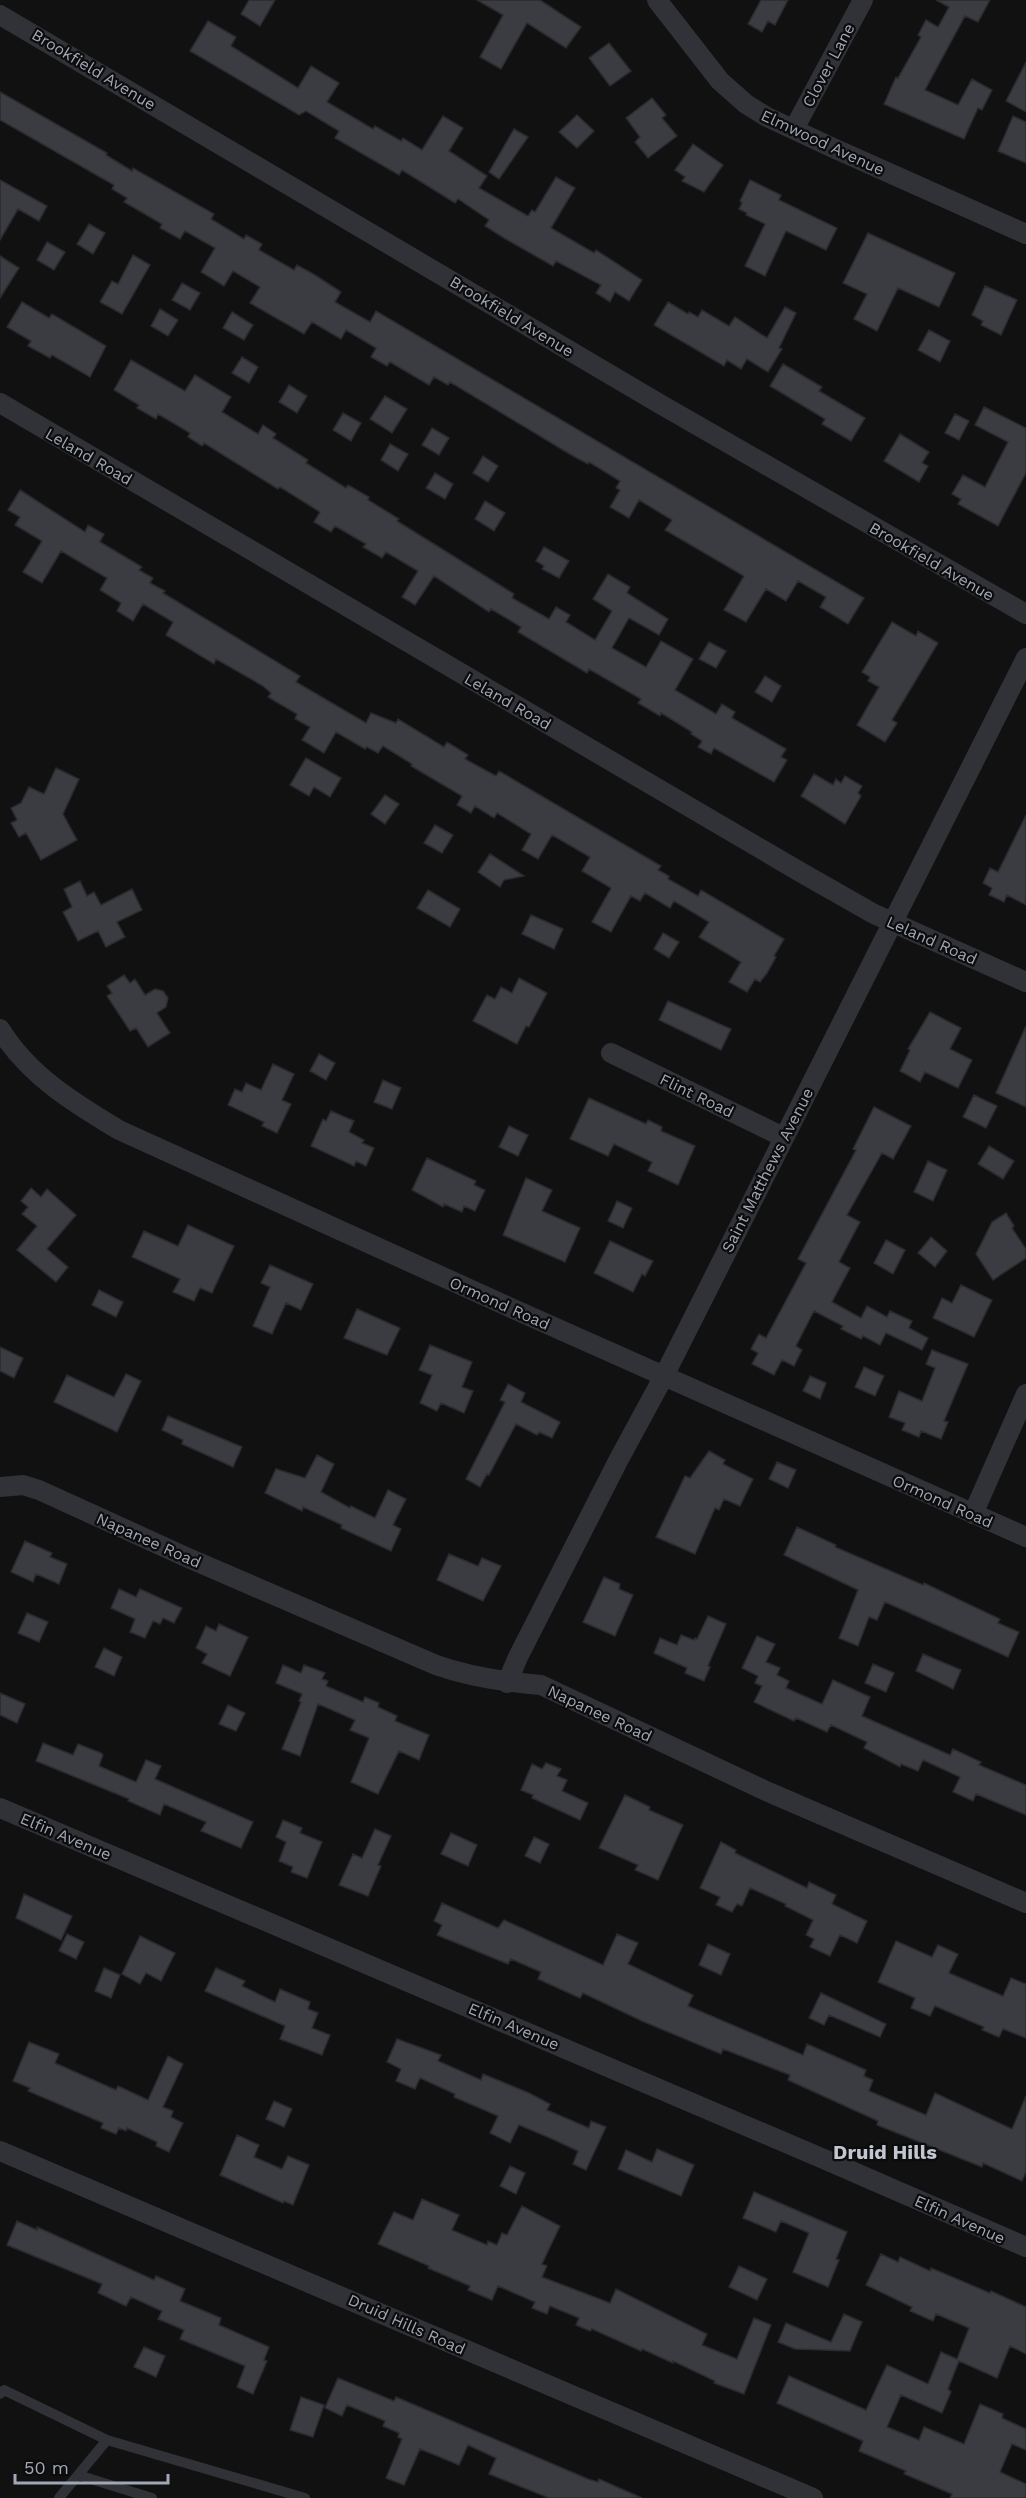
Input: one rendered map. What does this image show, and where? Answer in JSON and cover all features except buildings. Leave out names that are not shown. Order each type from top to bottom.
[{"type":"street","name":"Elmwood Avenue","points":[[657,0],[730,91],[767,117],[1026,234]]},
{"type":"street","name":"Clover Lane","points":[[794,129],[862,0]]},
{"type":"street","name":"Brookfield Avenue","points":[[0,15],[670,410],[1026,614]]},
{"type":"street","name":"Leland Road","points":[[0,403],[792,867],[892,922],[1026,982]]},
{"type":"street","name":"Saint Matthews Avenue","points":[[507,1683],[613,1469],[664,1376],[1026,657]]},
{"type":"street","name":"Ormond Road","points":[[0,1029],[31,1068],[70,1100],[119,1130],[1026,1537]]},
{"type":"street","name":"Flint Road","points":[[611,1053],[783,1137]]},
{"type":"street","points":[[973,1514],[1026,1395]]},
{"type":"street","name":"Napanee Road","points":[[0,1487],[23,1485],[39,1490],[206,1566],[436,1665],[465,1675],[507,1683],[541,1685],[766,1791],[1026,1903]]},
{"type":"street","name":"Elfin Avenue","points":[[0,1808],[1026,2247]]},
{"type":"street","name":"Druid Hills Road","points":[[0,2151],[813,2498]]},
{"type":"lane","points":[[0,2394],[4,2390],[107,2440],[305,2498]]},
{"type":"lane","points":[[59,2498],[107,2440]]},
{"type":"lane","points":[[78,2475],[152,2498]]},
{"type":"lane","points":[[266,2498],[278,2489]]},
{"type":"district","name":"Druid Hills","points":[[885,2152]]}]
